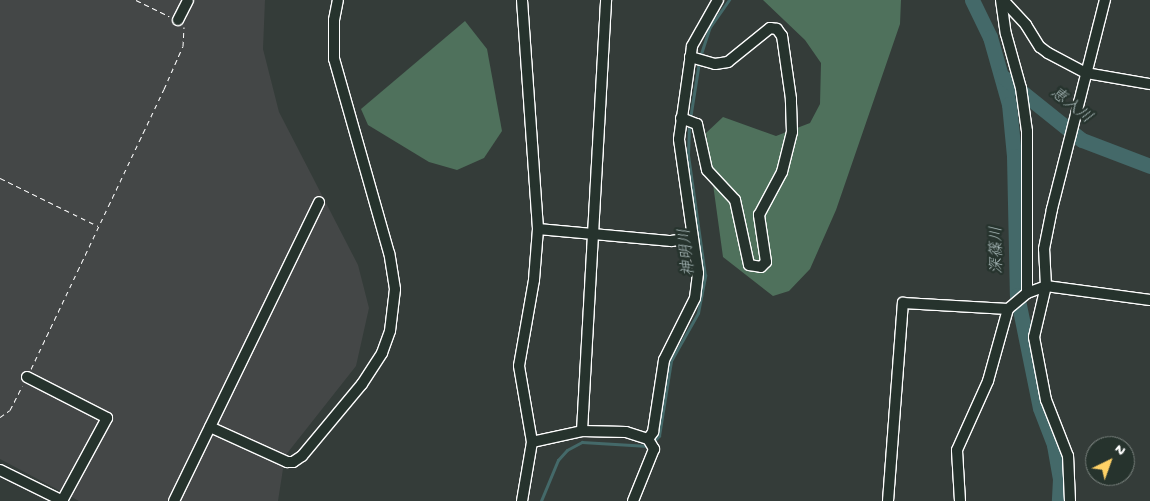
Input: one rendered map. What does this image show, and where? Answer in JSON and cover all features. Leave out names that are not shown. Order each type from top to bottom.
[{"type":"street","points":[[178,20],[188,0]]},
{"type":"street","points":[[210,427],[287,462],[293,462],[302,456],[362,384],[382,353],[390,331],[395,289],[389,253],[334,59],[334,20],[338,0]]},
{"type":"street","points":[[522,0],[538,229],[534,280],[519,366],[532,442],[522,501]]},
{"type":"street","points":[[582,430],[606,0]]},
{"type":"street","points":[[648,439],[653,432],[664,360],[695,298],[698,273],[679,139],[686,120],[695,59],[692,46],[718,0]]},
{"type":"street","points":[[1002,0],[1026,25],[1040,47],[1086,73],[1150,84]]},
{"type":"street","points":[[1002,0],[1006,34],[1021,88],[1027,131],[1028,293]]},
{"type":"street","points":[[1070,501],[1068,456],[1046,400],[1037,361],[1034,337],[1046,286],[1044,249],[1105,0]]},
{"type":"street","points":[[686,120],[697,124],[707,170],[735,200],[749,265],[761,267],[766,262],[759,215],[782,172],[792,132],[791,99],[782,36],[777,29],[770,28],[728,62],[715,64],[695,59]]},
{"type":"street","points":[[174,501],[319,202]]},
{"type":"street","points":[[538,229],[592,232],[671,241],[693,238]]},
{"type":"street","points":[[960,501],[957,450],[988,381],[1008,309],[1028,293],[1046,286],[1150,300]]},
{"type":"street","points":[[888,501],[903,303],[1008,309]]},
{"type":"street","points":[[0,470],[63,501],[107,418],[28,377]]},
{"type":"street","points":[[532,442],[582,430],[626,432],[648,439],[654,449],[634,501]]},
{"type":"path","points":[[0,417],[10,410],[28,377],[183,46],[185,34],[178,20],[136,0]]},
{"type":"path","points":[[0,178],[99,226]]},
{"type":"shaded area","points":[[0,0],[265,0],[263,49],[279,112],[358,265],[369,308],[356,366],[285,456],[278,501],[79,501],[0,459]]},
{"type":"green space","points":[[763,0],[901,0],[900,24],[836,210],[810,269],[789,291],[773,296],[723,257],[706,133],[723,117],[776,136],[810,123],[820,104],[821,63],[805,40]]},
{"type":"green space","points":[[465,21],[487,49],[502,131],[484,158],[457,170],[429,162],[368,125],[361,109]]},
{"type":"waterway","name":"神明川","points":[[700,57],[710,27],[729,0]]},
{"type":"waterway","name":"深篠川","points":[[972,0],[990,37],[1009,104],[1014,156],[1017,295],[1040,408],[1054,445],[1060,479],[1059,501]]},
{"type":"waterway","name":"神明川","points":[[690,119],[699,62]]},
{"type":"waterway","name":"恵入川","points":[[1002,76],[1082,140],[1150,166]]},
{"type":"waterway","name":"神明川","points":[[652,443],[659,436],[671,361],[698,313],[705,276],[688,155],[689,124]]},
{"type":"waterway","name":"神明川","points":[[541,501],[558,460],[567,450],[582,442],[648,446]]}]
